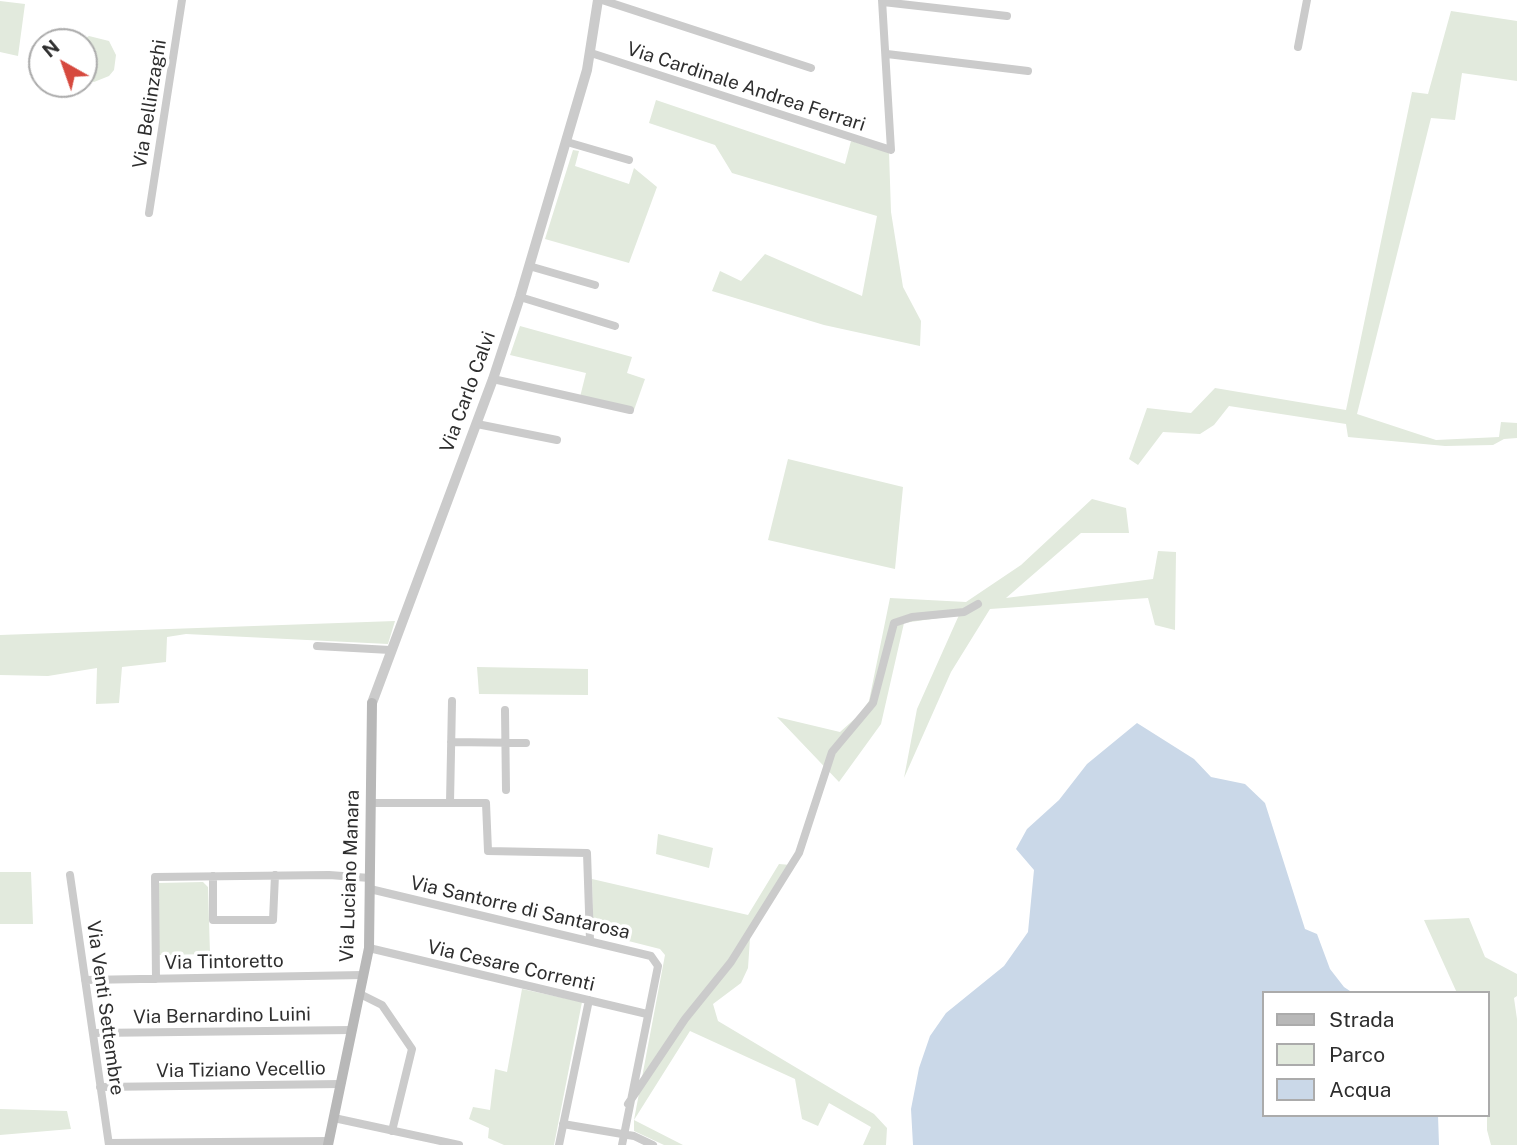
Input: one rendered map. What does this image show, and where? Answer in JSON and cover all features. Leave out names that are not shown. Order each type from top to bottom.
[{"type":"main road","name":"Via Luciano Manara","points":[[329,1143],[369,948],[372,703]]},
{"type":"street","name":"Via Bellinzaghi","points":[[149,213],[182,0]]},
{"type":"street","name":"Via Carlo Calvi","points":[[390,650],[477,424],[520,297],[591,53],[600,0]]},
{"type":"street","points":[[600,0],[811,68]]},
{"type":"street","points":[[1298,47],[1307,0]]},
{"type":"street","points":[[1007,16],[883,1],[887,54],[1028,71]]},
{"type":"street","name":"Via Cardinale Andrea Ferrari","points":[[591,53],[891,150],[887,54]]},
{"type":"street","points":[[567,142],[629,160]]},
{"type":"street","points":[[529,266],[595,285]]},
{"type":"street","points":[[520,297],[615,326]]},
{"type":"street","points":[[493,379],[630,410]]},
{"type":"street","points":[[477,424],[557,440]]},
{"type":"street","points":[[628,1104],[685,1019],[749,935],[799,853],[832,752],[873,703],[894,623],[912,617],[964,612],[978,604]]},
{"type":"street","points":[[317,646],[390,650]]},
{"type":"street","name":"Via Luciano Manara","points":[[372,703],[390,650]]},
{"type":"street","points":[[450,803],[452,701]]},
{"type":"street","points":[[505,710],[506,790]]},
{"type":"street","points":[[451,742],[526,743]]},
{"type":"street","points":[[372,803],[486,803],[488,851],[587,853],[590,940]]},
{"type":"street","name":"Via Venti Settembre","points":[[70,875],[109,1144]]},
{"type":"street","points":[[213,876],[213,920],[273,920],[275,875]]},
{"type":"street","name":"Via Santorre di Santarosa","points":[[156,979],[155,877],[275,875],[370,883],[651,956],[658,966],[647,1014]]},
{"type":"street","name":"Via Cesare Correnti","points":[[369,948],[647,1014]]},
{"type":"street","name":"Via Tintoretto","points":[[85,980],[363,975]]},
{"type":"street","points":[[360,994],[382,1005],[412,1049],[392,1131]]},
{"type":"street","points":[[559,1145],[589,1000]]},
{"type":"street","points":[[623,1140],[647,1014]]},
{"type":"street","name":"Via Bernardino Luini","points":[[93,1033],[352,1030]]},
{"type":"street","name":"Via Tiziano Vecellio","points":[[100,1087],[341,1084]]},
{"type":"street","points":[[334,1118],[432,1142],[459,1145]]},
{"type":"street","points":[[563,1124],[623,1140],[634,1136],[653,1145]]},
{"type":"street","points":[[109,1144],[329,1143]]},
{"type":"green space","points":[[0,1],[25,4],[18,56],[0,52]]},
{"type":"green space","points":[[1451,11],[1517,21],[1517,81],[1462,73],[1455,120],[1431,118],[1357,414],[1436,440],[1499,437],[1501,422],[1517,423],[1517,438],[1504,439],[1493,445],[1445,446],[1348,437],[1346,424],[1229,406],[1214,425],[1200,434],[1163,432],[1138,465],[1129,459],[1147,408],[1191,413],[1215,388],[1346,410],[1412,92],[1428,94]]},
{"type":"green space","points":[[98,38],[109,41],[116,55],[114,70],[109,76],[98,80]]},
{"type":"green space","points":[[656,100],[845,164],[851,141],[889,152],[891,212],[903,287],[921,321],[920,346],[824,325],[712,291],[720,271],[741,281],[765,254],[862,296],[877,216],[732,173],[715,145],[649,123]]},
{"type":"green space","points":[[573,150],[579,151],[575,166],[629,184],[634,168],[657,187],[629,263],[545,239]]},
{"type":"green space","points":[[520,326],[632,357],[627,373],[645,379],[634,410],[580,397],[586,373],[510,355]]},
{"type":"green space","points":[[788,459],[903,487],[895,569],[768,540]]},
{"type":"green space","points":[[1092,499],[1126,508],[1129,533],[1081,533],[1006,598],[1153,579],[1158,551],[1176,552],[1175,630],[1155,625],[1148,598],[990,609],[951,672],[904,778],[917,709],[959,615],[904,623],[881,724],[839,782],[777,717],[840,732],[859,715],[869,701],[890,598],[966,602],[1021,565]]},
{"type":"green space","points":[[395,621],[388,644],[186,634],[167,637],[166,662],[122,667],[119,703],[96,704],[97,668],[48,676],[0,675],[0,635]]},
{"type":"green space","points":[[477,667],[588,669],[588,695],[479,694]]},
{"type":"green space","points":[[658,834],[713,848],[709,868],[656,854]]},
{"type":"green space","points":[[779,864],[791,865],[750,938],[748,968],[741,983],[713,1004],[718,1021],[874,1114],[887,1128],[886,1145],[863,1145],[871,1127],[829,1103],[818,1126],[802,1119],[795,1079],[690,1031],[634,1120],[665,955],[660,949],[593,932],[592,879],[748,915]]},
{"type":"green space","points":[[0,872],[31,872],[33,924],[0,924]]},
{"type":"green space","points":[[203,882],[208,887],[210,954],[159,955],[159,883]]},
{"type":"green space","points":[[1469,918],[1485,957],[1517,974],[1517,996],[1514,998],[1517,1019],[1517,1145],[1491,1145],[1487,1130],[1489,991],[1456,991],[1424,920]]},
{"type":"green space","points":[[522,989],[582,1002],[554,1145],[504,1145],[488,1138],[489,1128],[469,1119],[473,1107],[490,1110],[495,1069],[507,1072]]},
{"type":"green space","points":[[0,1109],[67,1111],[71,1129],[0,1135]]},
{"type":"green space","points":[[634,1120],[683,1145],[664,1145],[634,1131]]},
{"type":"water","points":[[1137,723],[1194,759],[1211,777],[1245,784],[1265,803],[1305,929],[1317,934],[1330,969],[1350,991],[1262,991],[1262,1117],[1438,1117],[1439,1145],[913,1145],[911,1109],[919,1068],[930,1036],[946,1013],[1004,966],[1028,932],[1034,870],[1016,849],[1027,829],[1059,800],[1087,764]]}]
